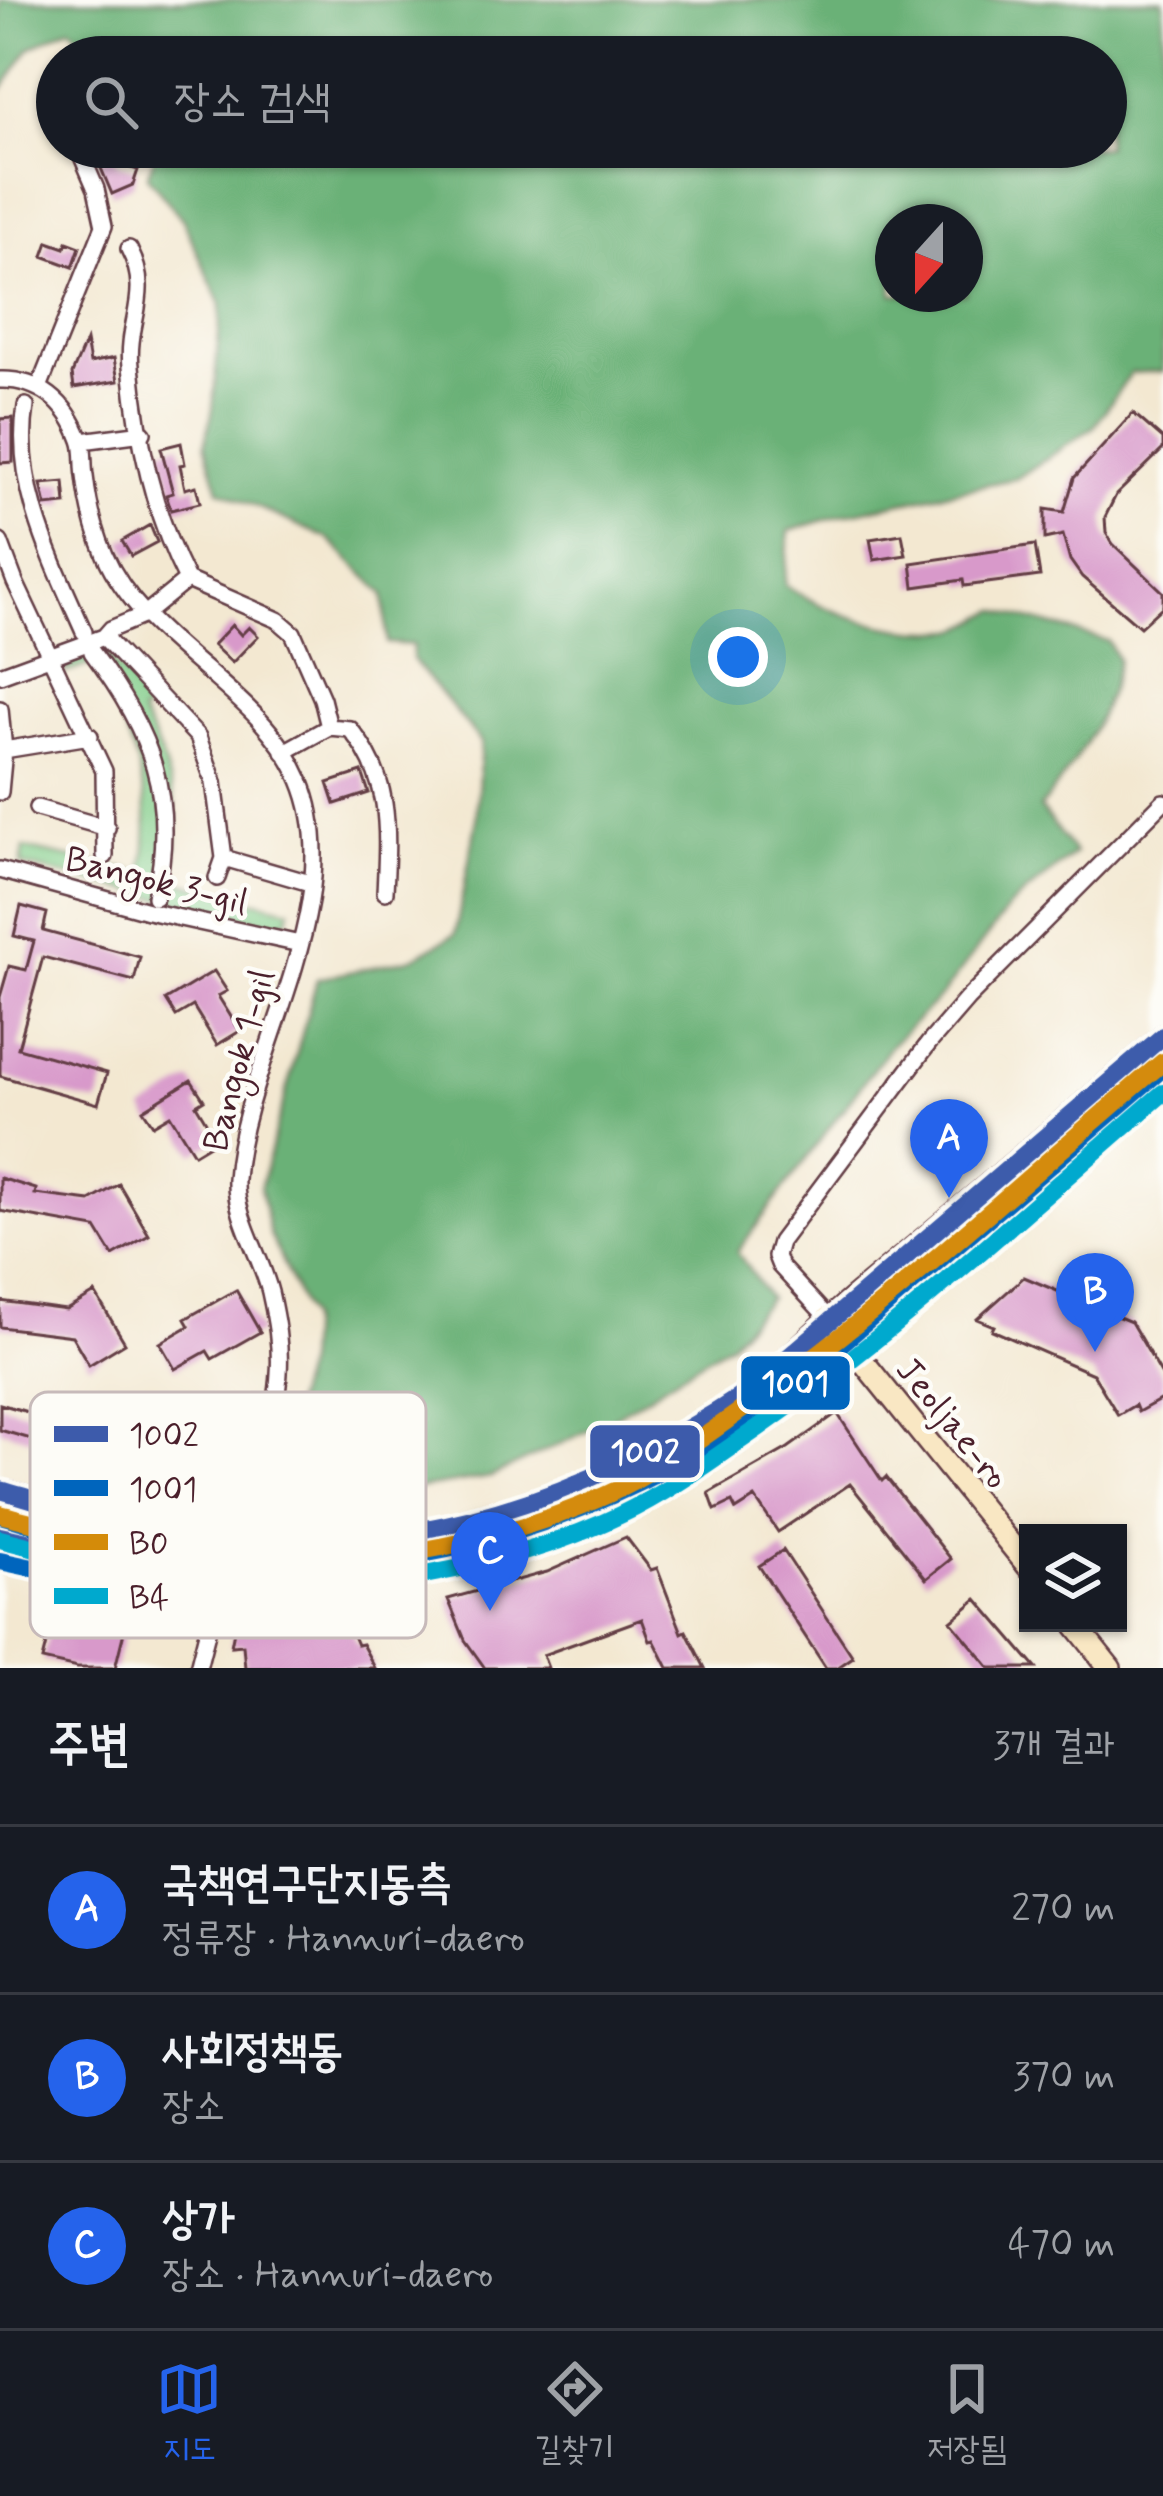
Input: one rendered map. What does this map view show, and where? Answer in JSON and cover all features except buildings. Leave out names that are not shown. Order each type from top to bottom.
[{"type":"street","points":[[40,385],[104,226],[87,168]]},
{"type":"street","points":[[129,249],[141,281],[130,362],[148,482],[158,514],[187,580],[278,620],[293,633],[329,727]]},
{"type":"street","points":[[0,380],[40,385],[82,441],[89,508],[106,558],[144,615],[203,665],[284,752],[329,727],[350,729],[368,751],[384,795],[385,892]]},
{"type":"street","points":[[26,406],[23,451],[35,514],[84,632]]},
{"type":"street","points":[[82,441],[143,433]]},
{"type":"street","points":[[0,542],[104,771],[105,856]]},
{"type":"street","points":[[0,675],[104,637],[111,629],[144,615],[187,580]]},
{"type":"street","points":[[104,637],[199,737],[214,782],[224,858],[217,878]]},
{"type":"street","points":[[92,652],[127,699],[150,749],[165,807],[164,860],[155,897]]},
{"type":"street","points":[[0,709],[4,750],[0,792]]},
{"type":"street","points":[[4,750],[91,736]]},
{"type":"street","name":"Bangok 1-gil","points":[[276,1392],[279,1341],[268,1286],[235,1185],[242,1140],[311,904],[310,823],[302,783],[284,752]]},
{"type":"street","points":[[828,1318],[779,1266],[780,1242],[967,999],[1163,802]]},
{"type":"street","points":[[37,808],[107,828]]},
{"type":"street","points":[[224,858],[310,883]]},
{"type":"street","name":"Bangok 3-gil","points":[[0,870],[148,911],[300,944]]},
{"type":"street","points":[[426,1529],[472,1522],[558,1497],[658,1449],[751,1389],[828,1318],[1163,1036]]},
{"type":"street","points":[[426,1566],[482,1555],[571,1528],[675,1478],[770,1417],[1163,1084]]},
{"type":"street","name":"Jeoljae-ro","points":[[828,1318],[1019,1555]]},
{"type":"street","points":[[0,1490],[30,1498]]},
{"type":"street","points":[[0,1536],[30,1543]]},
{"type":"street","points":[[1081,1632],[1110,1668]]},
{"type":"street","points":[[198,1668],[206,1638]]},
{"type":"green space","points":[[0,0],[1163,0],[1163,371],[1131,373],[1094,427],[1017,478],[841,515],[789,531],[785,584],[844,614],[889,627],[934,631],[960,629],[997,610],[1108,641],[1118,660],[1107,700],[1077,756],[1040,808],[1075,853],[1010,906],[942,995],[891,1045],[737,1252],[769,1298],[731,1342],[608,1421],[491,1477],[426,1487],[426,1392],[297,1392],[305,1364],[308,1318],[270,1235],[260,1188],[317,979],[413,958],[455,934],[476,824],[481,742],[412,659],[413,645],[387,643],[384,594],[328,539],[219,490],[205,444],[213,408],[221,305],[183,220],[147,176],[150,168],[1127,168],[1127,36],[80,36],[70,27],[53,36],[36,36],[36,45],[0,93]]},
{"type":"green space","points":[[104,646],[116,665],[156,702],[141,714],[167,774],[176,815],[171,880],[290,909],[288,919],[276,926],[21,865],[24,848],[142,873],[146,817],[129,739],[92,664],[65,673],[67,664]]},
{"type":"transit line","name":"1002","points":[[426,1528],[540,1498],[611,1469],[750,1390],[1163,1036]]},
{"type":"transit line","name":"B0","points":[[426,1549],[566,1512],[623,1487],[710,1433],[905,1284],[1163,1062]]},
{"type":"transit line","name":"1001","points":[[426,1552],[548,1520],[622,1490],[695,1453],[765,1409],[1163,1068]]},
{"type":"transit line","name":"B4","points":[[426,1574],[539,1547],[638,1506],[673,1486],[811,1390],[914,1308],[1163,1093]]},
{"type":"transit line","name":"1002","points":[[0,1490],[30,1499]]},
{"type":"transit line","name":"B0","points":[[0,1514],[30,1521]]},
{"type":"transit line","name":"1001","points":[[0,1515],[30,1524]]},
{"type":"transit line","name":"1002","points":[[0,1536],[30,1543]]},
{"type":"transit line","name":"B4","points":[[0,1539],[30,1546]]},
{"type":"transit line","name":"1001","points":[[0,1561],[30,1567]]},
{"type":"place","name":"국책연구단지동측","points":[[949,1198]]},
{"type":"place","name":"사회정책동","points":[[1095,1352]]},
{"type":"place","name":"상가","points":[[490,1611]]}]
